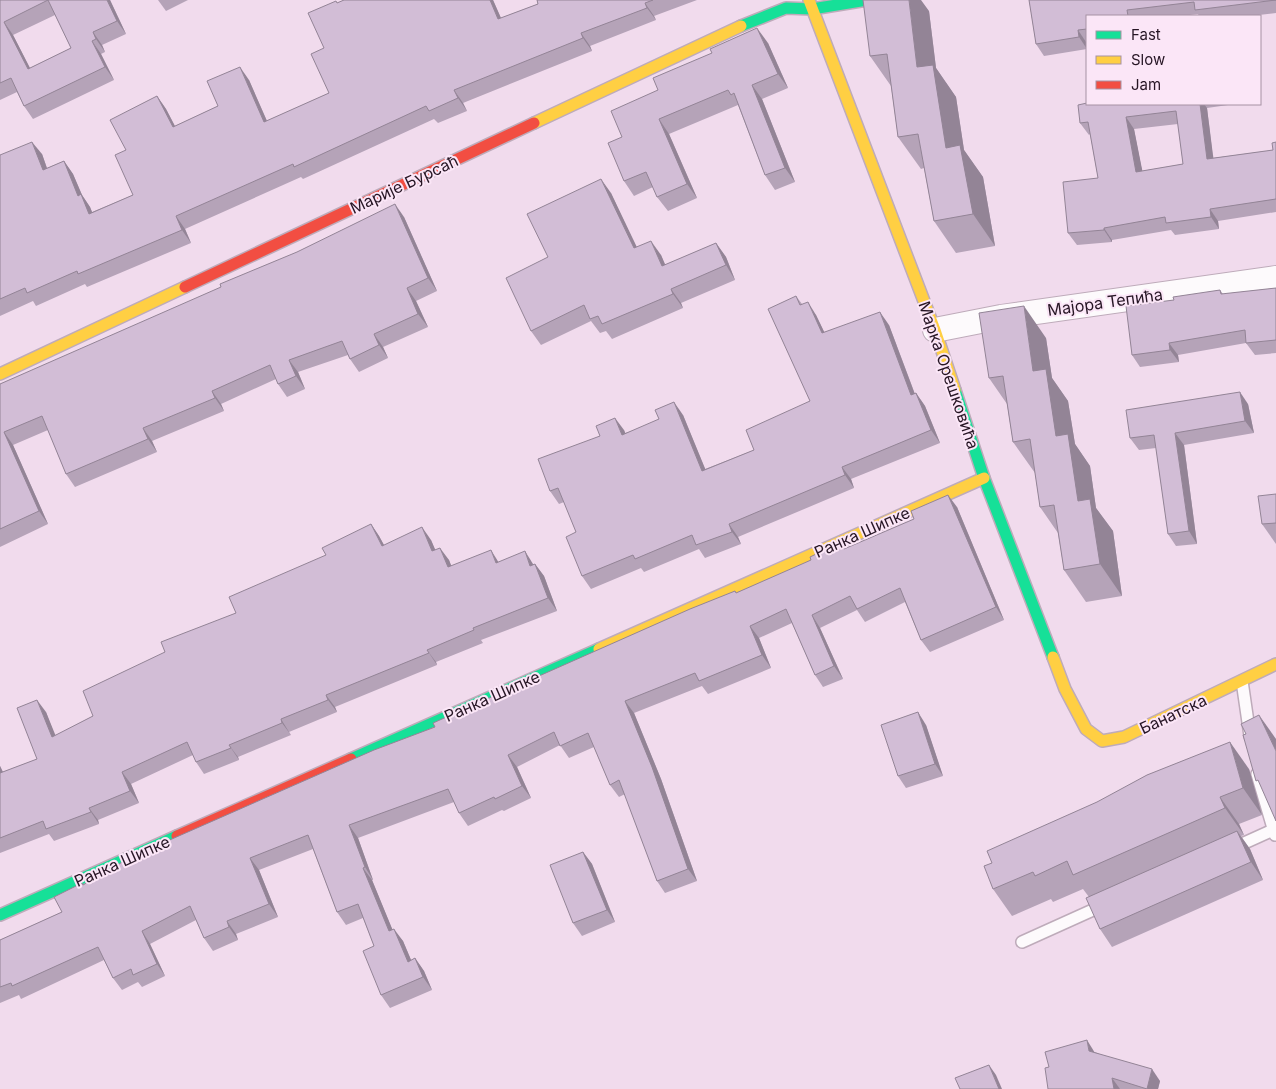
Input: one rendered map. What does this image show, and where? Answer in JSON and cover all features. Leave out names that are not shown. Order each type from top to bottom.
[{"type":"street","name":"Марије Бурсаћ","points":[[0,374],[753,20],[786,8],[811,4],[867,0]]},
{"type":"street","name":"Марка Орешковића","points":[[811,4],[935,330],[984,478],[1065,689],[1086,729],[1102,741]]},
{"type":"street","name":"Мајора Тепића","points":[[935,330],[1002,317],[1276,278]]},
{"type":"street","name":"Ранка Шипке","points":[[0,915],[984,478]]},
{"type":"street","name":"Банатска","points":[[1102,741],[1124,737],[1276,664]]},
{"type":"lane","points":[[1219,854],[1274,834],[1253,756],[1242,681]]},
{"type":"lane","points":[[1022,942],[1111,902]]},
{"type":"building","points":[[0,0],[48,0],[107,0],[117,21],[93,32],[96,39],[92,41],[105,67],[24,106],[11,78],[0,83]],"holes":[[[48,0],[71,48],[28,69],[4,22]]]},
{"type":"building","points":[[344,0],[490,0],[498,19],[538,4],[537,0],[653,0],[645,3],[647,8],[581,33],[583,38],[454,90],[458,98],[429,111],[426,106],[294,167],[293,164],[176,216],[182,230],[78,274],[77,271],[27,293],[25,288],[0,299],[0,155],[32,142],[43,170],[64,161],[78,196],[81,194],[89,214],[133,195],[115,155],[126,150],[110,120],[157,96],[173,127],[218,106],[207,81],[240,67],[264,122],[329,93],[311,54],[324,48],[308,13],[336,1],[337,3]]},
{"type":"building","points":[[863,0],[909,0],[917,67],[933,65],[946,148],[960,145],[973,214],[934,221],[918,134],[898,137],[887,54],[870,56]]},
{"type":"building","points":[[1029,0],[1276,0],[1195,10],[1194,2],[1127,10],[1128,15],[1086,15],[1086,29],[1078,30],[1079,37],[1036,44]]},
{"type":"building","points":[[757,28],[778,74],[752,85],[785,168],[765,175],[734,93],[731,95],[728,90],[659,119],[687,184],[657,197],[646,172],[624,181],[608,143],[622,137],[611,111],[658,90],[653,78],[712,53],[710,49]]},
{"type":"building","points":[[1086,103],[1086,105],[1200,105],[1207,159],[1273,150],[1272,143],[1276,142],[1276,199],[1210,209],[1211,217],[1166,223],[1165,217],[1104,228],[1104,230],[1068,233],[1063,182],[1098,178],[1088,122],[1080,123],[1078,105]],"holes":[[[1176,111],[1183,164],[1136,172],[1126,117]]]},
{"type":"building","points":[[601,179],[634,248],[651,241],[662,266],[716,243],[726,265],[671,289],[673,294],[602,324],[598,316],[590,319],[584,305],[531,331],[506,278],[548,257],[527,214]]},
{"type":"building","points":[[395,204],[428,278],[407,288],[418,314],[374,334],[379,345],[350,359],[342,341],[289,360],[296,376],[278,384],[270,365],[212,391],[215,398],[143,428],[148,439],[66,474],[42,416],[4,432],[39,511],[0,529],[0,384],[221,287],[220,284],[297,252]]},
{"type":"building","points":[[1276,288],[1276,340],[1246,343],[1245,330],[1169,343],[1170,350],[1132,355],[1126,306],[1174,300],[1173,297],[1220,290],[1221,294]]},
{"type":"building","points":[[796,296],[800,305],[808,302],[822,333],[880,312],[911,395],[916,393],[931,430],[842,467],[845,475],[729,524],[732,532],[696,545],[692,535],[635,559],[633,555],[582,576],[566,537],[576,532],[558,488],[550,491],[538,459],[600,436],[596,426],[615,418],[622,435],[659,419],[655,410],[674,402],[702,471],[754,450],[746,430],[810,401],[768,309]]},
{"type":"building","points":[[1024,306],[1033,371],[1046,369],[1056,436],[1068,434],[1078,501],[1090,499],[1100,564],[1064,570],[1054,505],[1040,507],[1030,439],[1013,442],[1003,376],[989,378],[979,313]]},
{"type":"building","points":[[1240,392],[1245,421],[1175,433],[1189,531],[1168,534],[1154,435],[1130,438],[1126,410]]},
{"type":"building","points":[[1276,494],[1276,523],[1262,524],[1258,496]]},
{"type":"building","points":[[948,495],[996,607],[921,640],[900,588],[857,609],[850,596],[812,615],[834,666],[815,675],[786,609],[750,626],[762,655],[699,681],[695,673],[625,701],[652,767],[688,869],[657,881],[619,780],[610,785],[588,733],[560,746],[554,732],[508,755],[522,786],[495,799],[494,797],[459,813],[448,789],[349,825],[365,867],[363,868],[389,931],[394,929],[408,962],[415,958],[423,977],[381,995],[363,951],[374,946],[358,904],[337,912],[308,835],[250,858],[269,904],[227,921],[229,927],[204,938],[190,906],[142,931],[157,964],[133,975],[131,969],[113,978],[98,947],[12,986],[11,983],[0,987],[0,940],[62,912],[54,897],[82,883],[83,885],[131,857],[374,750],[435,727],[433,723],[690,609],[735,591],[736,593],[811,560],[810,557],[841,542],[844,549],[914,519],[911,511]]},
{"type":"building","points":[[371,524],[382,546],[422,527],[432,551],[440,548],[448,567],[491,550],[496,563],[525,551],[530,566],[535,564],[548,598],[473,628],[474,630],[427,650],[429,653],[326,695],[328,700],[281,719],[282,723],[229,745],[231,748],[196,762],[187,742],[122,772],[130,791],[89,808],[91,812],[46,829],[43,821],[0,838],[0,773],[37,759],[17,708],[37,700],[52,737],[93,716],[83,691],[165,652],[161,642],[236,613],[229,597],[326,555],[322,548]]},
{"type":"building","points":[[918,712],[935,764],[898,776],[881,725]]},
{"type":"building","points":[[1259,715],[1276,751],[1276,821],[1258,780],[1256,781],[1243,735],[1246,734],[1241,724]]},
{"type":"building","points":[[1230,742],[1243,788],[1220,797],[1225,808],[1073,875],[1067,861],[1035,876],[1033,872],[993,889],[984,866],[992,863],[987,851],[1097,802],[1147,775]]},
{"type":"building","points":[[1237,831],[1251,862],[1100,929],[1086,898]]},
{"type":"building","points":[[583,852],[607,910],[573,923],[550,865]]},
{"type":"building","points":[[1087,1040],[1089,1051],[1152,1069],[1147,1089],[1112,1078],[1114,1089],[1048,1089],[1045,1068],[1049,1067],[1045,1052]]},
{"type":"building","points":[[989,1065],[999,1089],[960,1089],[955,1078]]},
{"type":"traffic: fast","points":[[741,26],[786,8],[812,9],[867,0]]},
{"type":"traffic: fast","points":[[955,390],[984,478],[1053,657]]},
{"type":"traffic: fast","points":[[351,759],[599,649]]},
{"type":"traffic: fast","points":[[0,915],[177,836]]},
{"type":"traffic: slow","points":[[809,0],[935,330],[955,390]]},
{"type":"traffic: slow","points":[[534,123],[741,26]]},
{"type":"traffic: slow","points":[[0,374],[185,287]]},
{"type":"traffic: slow","points":[[599,649],[984,478]]},
{"type":"traffic: slow","points":[[1053,657],[1065,689],[1086,729],[1102,741],[1124,737],[1276,664]]},
{"type":"traffic: jam","points":[[185,287],[534,123]]},
{"type":"traffic: jam","points":[[177,836],[351,759]]}]
